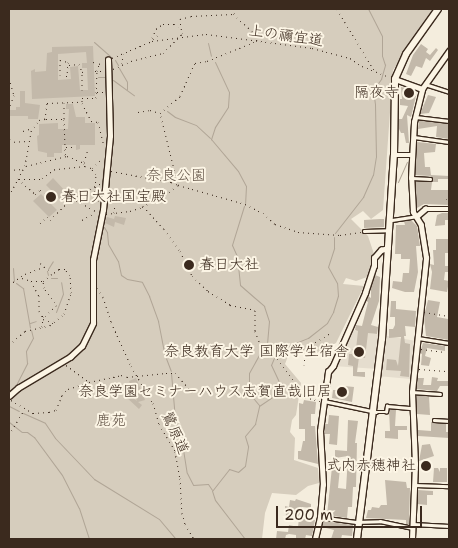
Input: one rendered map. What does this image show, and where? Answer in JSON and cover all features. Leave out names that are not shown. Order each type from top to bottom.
[{"type":"street","points":[[357,539],[382,339],[394,155],[395,79],[406,54],[438,9]]},
{"type":"street","points":[[412,539],[415,468],[412,392],[426,258],[424,236],[417,216],[413,212],[412,155],[415,117],[424,87],[449,50]]},
{"type":"street","points":[[9,397],[18,388],[62,362],[82,346],[93,323],[95,286],[93,260],[103,212],[108,171],[110,70],[108,60]]},
{"type":"street","points":[[395,79],[424,87]]},
{"type":"street","points":[[394,155],[412,155]]},
{"type":"street","points":[[417,216],[425,209],[448,204]]},
{"type":"street","points":[[315,539],[324,485],[320,431],[328,372],[365,293],[374,266],[374,258],[381,250],[388,248]]},
{"type":"lane","points":[[424,87],[449,92]]},
{"type":"lane","points":[[415,117],[449,121]]},
{"type":"lane","points":[[414,137],[449,142]]},
{"type":"lane","points":[[411,178],[430,179]]},
{"type":"lane","points":[[390,220],[417,216]]},
{"type":"lane","points":[[364,232],[389,230]]},
{"type":"lane","points":[[418,338],[449,343]]},
{"type":"lane","points":[[412,392],[440,394]]},
{"type":"lane","points":[[323,401],[373,411],[386,412],[387,406],[412,408]]},
{"type":"lane","points":[[434,420],[449,421]]},
{"type":"lane","points":[[414,485],[449,486]]},
{"type":"lane","points":[[320,517],[359,522],[380,521],[413,526],[449,526]]},
{"type":"path","points":[[233,14],[237,9]]},
{"type":"path","points":[[337,9],[376,72]]},
{"type":"path","points":[[160,113],[180,96],[194,63],[215,58],[256,42],[252,31],[233,14],[191,16],[176,20]]},
{"type":"path","points":[[96,71],[110,70],[163,52],[179,38],[182,32],[180,19]]},
{"type":"path","points":[[93,62],[99,64],[148,43],[156,29],[163,24],[181,26]]},
{"type":"path","points":[[178,33],[182,32]]},
{"type":"path","name":"上の禰宜道","points":[[148,43],[168,38],[206,34],[312,48],[350,58],[386,76]]},
{"type":"path","points":[[152,38],[158,35]]},
{"type":"path","points":[[122,65],[123,54]]},
{"type":"path","points":[[60,74],[60,60],[68,62],[67,76],[63,76]]},
{"type":"path","points":[[68,65],[79,64],[82,72],[82,90]]},
{"type":"path","points":[[92,168],[108,154],[98,122],[91,121],[82,102],[82,97],[96,98],[96,71],[99,64]]},
{"type":"path","points":[[82,72],[87,71]]},
{"type":"path","points":[[9,78],[14,95],[9,108]]},
{"type":"path","points":[[408,91],[417,94]]},
{"type":"path","points":[[96,92],[110,92]]},
{"type":"path","points":[[61,99],[64,109],[65,157]]},
{"type":"path","points":[[45,119],[47,101],[63,103],[82,102]]},
{"type":"path","points":[[41,107],[46,107]]},
{"type":"path","points":[[138,112],[150,110],[160,113]]},
{"type":"path","points":[[160,113],[178,185]]},
{"type":"path","points":[[50,119],[50,124]]},
{"type":"path","points":[[9,196],[25,168],[32,129],[39,120],[67,121]]},
{"type":"path","points":[[23,130],[32,129]]},
{"type":"path","points":[[9,134],[9,142],[29,141]]},
{"type":"path","points":[[65,147],[75,147]]},
{"type":"path","points":[[85,166],[84,162],[88,149]]},
{"type":"path","points":[[9,170],[25,168],[65,157],[84,162]]},
{"type":"path","points":[[18,179],[40,178],[55,169],[85,166],[92,168],[96,174],[95,192],[103,212]]},
{"type":"path","points":[[108,171],[171,182],[245,204],[263,213],[275,224],[298,232],[340,235],[364,232]]},
{"type":"path","points":[[18,179],[35,194],[40,190],[44,193]]},
{"type":"path","points":[[40,223],[47,217],[50,220],[72,198],[107,180]]},
{"type":"path","points":[[82,220],[95,213],[114,214],[143,206],[165,196],[178,185]]},
{"type":"path","points":[[72,198],[95,213]]},
{"type":"path","points":[[447,199],[448,204]]},
{"type":"path","points":[[114,214],[115,204]]},
{"type":"path","points":[[143,206],[164,229],[180,251],[192,276],[208,291],[230,304],[255,310],[257,340],[267,353],[274,356],[290,376],[300,396],[323,401]]},
{"type":"path","points":[[40,263],[52,274]]},
{"type":"path","points":[[9,285],[44,267]]},
{"type":"path","points":[[9,345],[25,331],[52,322],[64,314],[71,285],[70,274],[65,269],[59,269],[43,281],[30,281],[22,278]]},
{"type":"path","points":[[30,281],[39,296],[39,310],[43,317],[52,322]]},
{"type":"path","points":[[43,281],[44,288],[53,297],[56,306],[43,317]]},
{"type":"path","name":"鷺原道","points":[[95,286],[100,290],[111,322],[136,374],[153,403],[159,424],[175,450],[180,478],[182,513],[185,524],[194,539]]},
{"type":"path","points":[[421,312],[449,316]]},
{"type":"path","points":[[42,326],[43,317]]},
{"type":"path","points":[[304,365],[311,344],[330,333]]},
{"type":"path","points":[[293,353],[302,343]]},
{"type":"path","points":[[299,346],[306,350],[306,355]]},
{"type":"path","points":[[417,348],[445,352]]},
{"type":"path","points":[[62,362],[89,382]]},
{"type":"path","points":[[414,368],[446,371]]},
{"type":"path","points":[[9,397],[24,409],[33,413],[56,410],[62,394],[68,389],[89,382],[121,375],[127,377],[136,374],[175,373],[192,394]]},
{"type":"path","points":[[9,435],[24,409]]},
{"type":"path","points":[[415,468],[430,468]]},
{"type":"shaded area","points":[[347,329],[416,341],[411,379],[377,376],[378,369],[333,366]]},
{"type":"green space","name":"奈良公園","points":[[9,9],[435,9],[393,70],[383,210],[371,219],[363,211],[351,219],[368,236],[374,254],[367,277],[356,281],[346,278],[343,284],[364,286],[336,343],[311,356],[290,351],[285,364],[301,383],[296,415],[292,420],[290,432],[295,438],[294,460],[318,468],[319,483],[308,486],[296,495],[272,493],[265,513],[262,539],[9,539]]},
{"type":"building","points":[[421,44],[428,49],[426,52],[430,55],[436,48],[438,50],[430,61],[426,58],[422,68],[416,66],[411,76],[406,74],[413,55]]},
{"type":"building","points":[[93,46],[95,96],[32,99],[31,71],[35,69],[35,72],[46,71],[47,53],[52,52],[52,47]],"holes":[[[86,52],[87,63],[82,63],[82,68],[87,68],[88,90],[80,90],[78,66],[70,67],[71,79],[58,80],[58,54]]]},
{"type":"building","points":[[401,87],[406,88],[408,94],[416,96],[411,117],[407,115],[409,143],[406,143],[404,133],[401,133],[399,129],[399,119],[402,119],[408,106],[400,105],[400,99],[402,99]]},
{"type":"building","points":[[20,91],[25,91],[25,103],[40,105],[38,119],[28,119],[28,116],[9,116],[9,110],[16,110],[16,107],[20,107]]},
{"type":"building","points":[[428,95],[436,97],[429,113],[420,114]]},
{"type":"building","points":[[66,104],[73,104],[76,117],[85,117],[85,123],[95,123],[95,145],[80,145],[80,149],[76,150],[76,145],[62,145],[62,153],[54,153],[54,157],[47,157],[47,153],[38,151],[37,136],[39,135],[39,124],[58,123],[58,129],[68,129],[69,109],[66,109]]},
{"type":"building","points":[[419,120],[449,124],[449,139],[436,137],[437,126],[418,129]]},
{"type":"building","points":[[417,142],[436,144],[435,152],[424,153],[425,167],[430,167],[431,175],[449,176],[449,179],[438,179],[438,182],[432,182],[431,190],[449,190],[449,205],[424,204],[417,208],[415,181],[430,182],[433,179],[430,176],[415,175]]},
{"type":"building","name":"春日大社国宝殿","points":[[53,178],[68,194],[61,201],[57,196],[50,203],[57,210],[49,217],[33,201],[41,194],[45,198],[52,191],[46,185]]},
{"type":"building","points":[[449,213],[449,220],[445,220],[445,225],[435,226],[437,215]]},
{"type":"building","points":[[115,216],[126,218],[124,225],[115,222],[114,227],[105,223],[107,217],[114,219]]},
{"type":"building","points":[[384,219],[384,227],[364,228],[364,220]]},
{"type":"building","points":[[411,220],[417,226],[420,246],[416,246],[418,272],[414,292],[405,292],[392,288],[393,281],[402,282],[403,273],[409,273],[410,259],[401,259],[401,254],[395,254],[396,225],[405,225],[404,221]]},
{"type":"building","points":[[436,239],[449,239],[449,253],[445,253],[445,266],[449,266],[449,272],[445,272],[444,280],[449,281],[447,292],[430,289],[432,272],[430,264],[434,265],[433,250],[436,250]]},
{"type":"building","points":[[375,275],[380,277],[379,301],[371,325],[378,327],[377,334],[368,333],[365,358],[359,357],[357,372],[365,372],[365,377],[353,376],[353,366],[348,365],[349,354],[352,354],[352,349],[356,349],[358,331],[355,330],[356,325],[362,326],[368,302],[366,301],[368,296],[371,298],[371,287]]},
{"type":"building","points":[[428,300],[440,302],[437,317],[448,319],[449,340],[426,336],[424,316]]},
{"type":"building","points":[[391,301],[396,301],[396,309],[416,311],[415,327],[405,326],[405,343],[410,344],[409,377],[400,376],[401,371],[386,370],[387,359],[396,360],[398,366],[401,337],[389,338],[389,329],[393,329],[395,325],[395,317],[390,317]]},
{"type":"building","points":[[423,343],[445,346],[445,351],[427,348],[425,356],[431,358],[429,366],[421,365],[422,354],[420,353]]},
{"type":"building","points":[[432,377],[438,378],[437,381],[449,381],[449,386],[440,386],[437,391],[416,389],[418,378],[424,378],[423,385],[431,385]]},
{"type":"building","points":[[136,378],[145,400],[138,402],[142,405],[139,409],[125,396],[127,393],[137,401],[129,381]]},
{"type":"building","points":[[344,386],[354,387],[352,402],[332,398],[333,390],[343,390]]},
{"type":"building","points":[[416,395],[429,396],[430,415],[417,414]]},
{"type":"building","points":[[304,400],[316,402],[315,414],[311,414],[311,426],[315,426],[318,464],[298,459],[298,451],[301,451],[303,441],[305,441],[305,429],[299,429],[299,403],[303,404]]},
{"type":"building","points":[[389,410],[396,410],[395,426],[407,426],[407,430],[398,430],[398,439],[385,438],[385,431],[390,431]]},
{"type":"building","points":[[329,415],[339,416],[337,445],[329,444],[330,434],[324,434],[325,424],[328,424]]},
{"type":"building","points":[[348,420],[358,421],[355,443],[357,443],[356,487],[353,487],[352,507],[348,507],[347,518],[327,515],[332,467],[340,468],[338,488],[346,489],[348,456],[335,458],[335,450],[347,451]]},
{"type":"building","points":[[431,422],[446,424],[446,432],[449,432],[449,438],[418,436],[418,430],[431,431]]},
{"type":"building","points":[[430,444],[434,456],[419,461],[422,445]]},
{"type":"building","points":[[434,468],[438,468],[440,472],[440,468],[447,468],[447,482],[433,482]]},
{"type":"building","points":[[385,480],[406,482],[407,488],[410,488],[409,524],[406,524],[406,520],[366,518],[368,510],[371,510],[372,507],[379,508],[381,505],[387,505]]},
{"type":"building","points":[[418,490],[433,491],[433,495],[427,495],[427,505],[417,504]]},
{"type":"building","points":[[296,499],[311,504],[311,508],[302,507],[298,518],[286,516],[285,506],[289,507],[290,500],[295,501]]},
{"type":"building","points":[[299,518],[315,520],[312,536],[306,535],[305,539],[296,539],[296,535],[289,534],[286,535],[285,539],[276,539],[277,531],[288,532],[289,525],[298,527]]},
{"type":"building","points":[[323,521],[353,525],[352,536],[342,535],[341,539],[331,539],[334,530],[322,527]]},
{"type":"waterway","points":[[335,233],[363,197],[373,175],[376,157],[373,90],[381,79],[385,65],[382,56],[382,36],[368,9]]},
{"type":"waterway","points":[[94,42],[110,56]]},
{"type":"waterway","points":[[208,43],[211,56]]},
{"type":"waterway","points":[[115,60],[118,65]]},
{"type":"waterway","points":[[215,62],[229,92],[228,107],[215,127],[211,139],[238,171],[246,186],[245,203]]},
{"type":"waterway","points":[[119,68],[127,82],[127,89]]},
{"type":"waterway","points":[[98,77],[106,77]]},
{"type":"waterway","points":[[113,80],[134,95]]},
{"type":"waterway","points":[[167,111],[175,117],[196,125],[210,138]]},
{"type":"waterway","points":[[398,182],[407,162]]},
{"type":"waterway","points":[[102,181],[104,164]]},
{"type":"waterway","points":[[101,202],[102,185]]},
{"type":"waterway","points":[[244,206],[232,245],[237,256],[240,285],[264,306],[269,321],[267,343],[264,347]]},
{"type":"waterway","points":[[97,223],[99,215]]},
{"type":"waterway","points":[[104,227],[107,232],[108,244],[118,261],[121,275],[127,279],[142,282],[149,296],[158,321],[164,353],[171,371]]},
{"type":"waterway","points":[[276,356],[283,348],[308,338],[327,323],[333,312],[338,296],[337,283],[328,267],[334,248],[334,237]]},
{"type":"waterway","points":[[48,269],[53,261]]},
{"type":"waterway","points":[[13,268],[14,281]]},
{"type":"waterway","points":[[47,271],[48,275]]},
{"type":"waterway","points":[[51,278],[57,278]]},
{"type":"waterway","points":[[56,312],[63,294],[61,282]]},
{"type":"waterway","points":[[16,283],[23,288],[30,327]]},
{"type":"waterway","points":[[30,323],[36,321]]},
{"type":"waterway","points":[[9,391],[15,387],[27,363],[26,351],[33,338],[31,330]]},
{"type":"waterway","points":[[259,405],[249,393],[249,373],[262,350]]},
{"type":"waterway","points":[[245,539],[215,500],[212,491],[229,469],[238,472],[245,466],[248,446],[245,436],[255,424],[259,406],[278,393],[280,384],[271,365],[274,358]]},
{"type":"waterway","points":[[171,373],[175,419],[182,443],[187,473],[193,485],[208,484],[212,490]]},
{"type":"waterway","points":[[9,406],[19,411]]},
{"type":"waterway","points":[[23,413],[45,423],[55,438],[94,479],[159,519],[176,539]]},
{"type":"waterway","points":[[9,422],[22,432],[27,432],[34,437],[62,475],[79,508],[89,539]]},
{"type":"place","name":"隔夜寺","points":[[409,93]]},
{"type":"place","name":"春日大社国宝殿","points":[[51,197]]},
{"type":"place","name":"春日大社","points":[[189,265]]},
{"type":"place","name":"奈良教育大学 国際学生宿舎","points":[[359,352]]},
{"type":"place","name":"奈良学園セミナーハウス志賀直哉旧居","points":[[342,392]]},
{"type":"place","name":"式内赤穂神社","points":[[426,466]]},
{"type":"park label","name":"鹿苑","points":[[111,421]]}]
